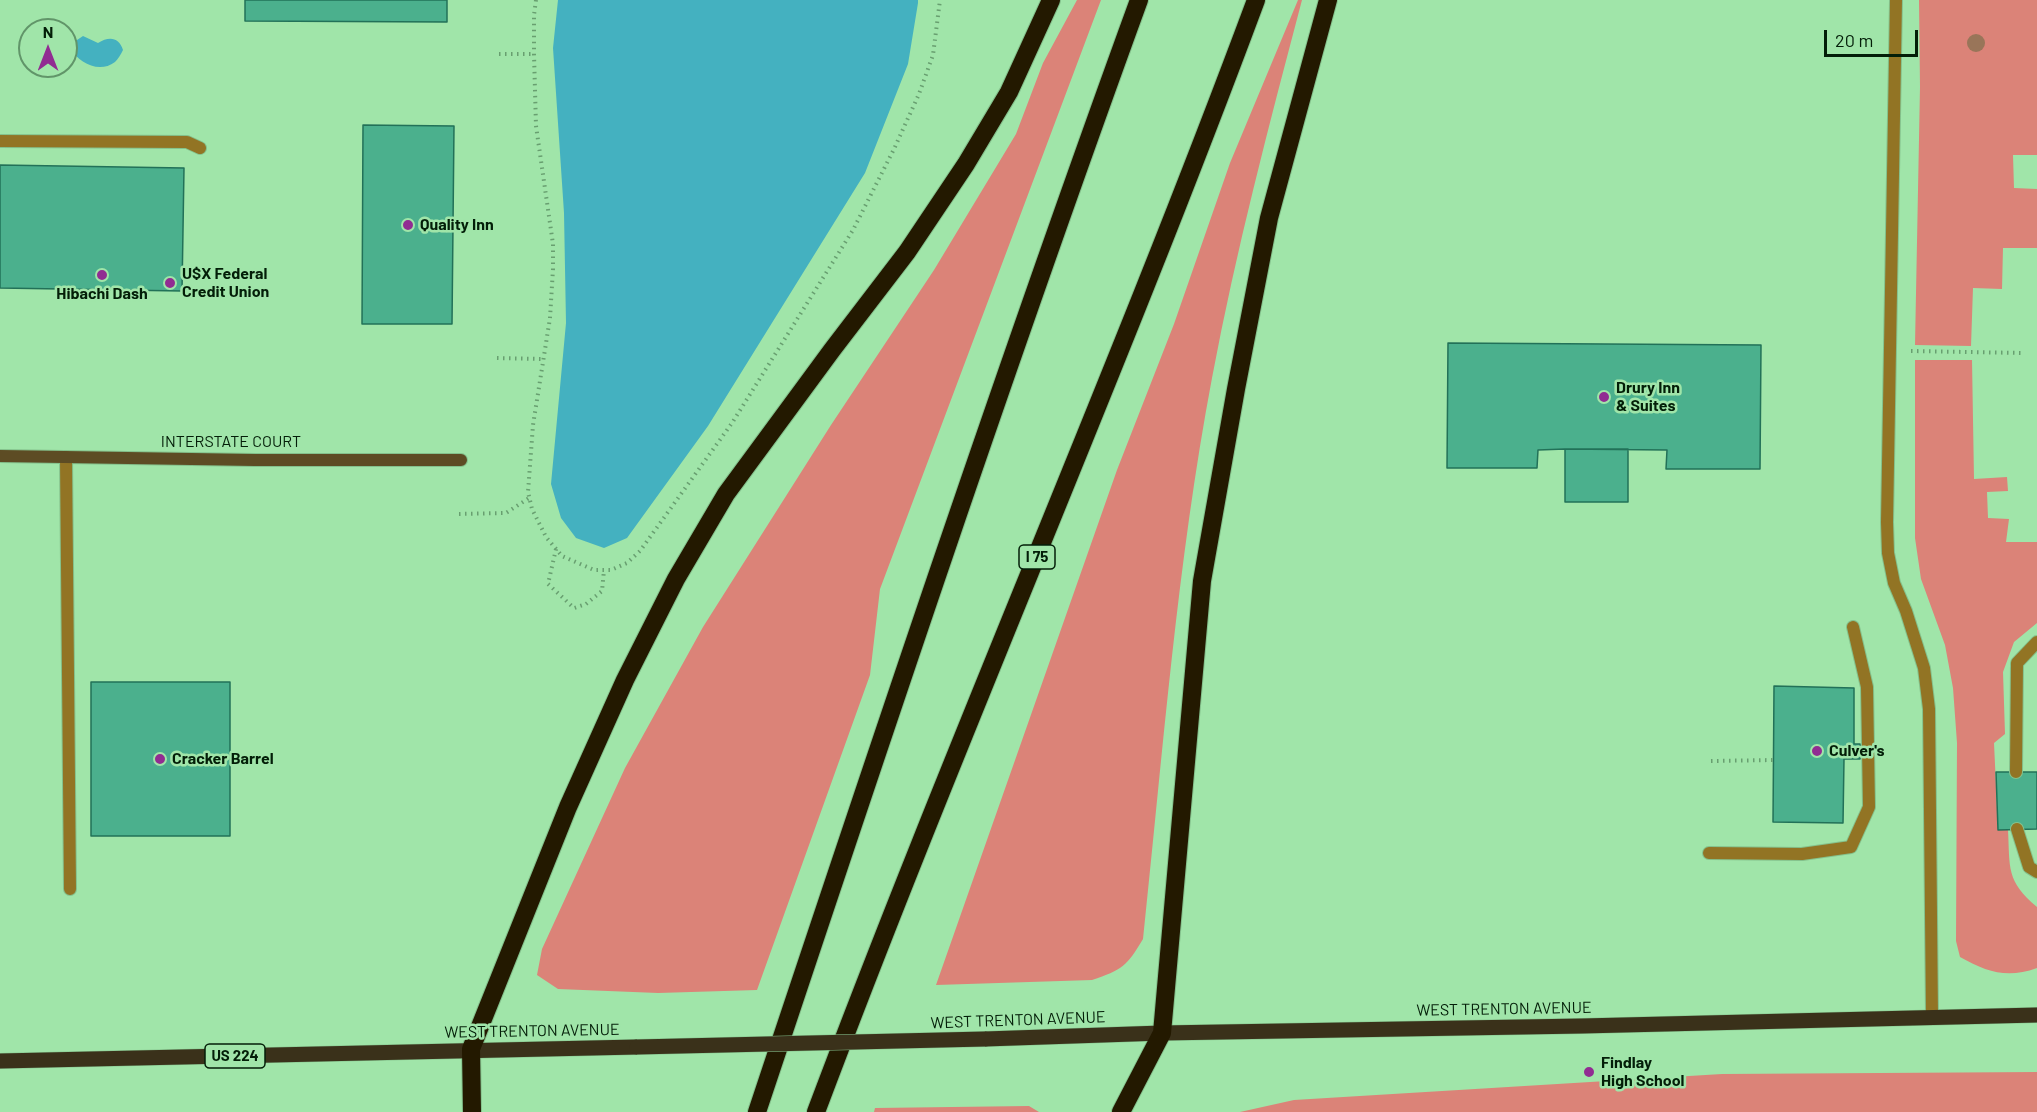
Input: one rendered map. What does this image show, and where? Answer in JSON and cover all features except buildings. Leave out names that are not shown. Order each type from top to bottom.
[{"type":"highway","points":[[472,1112],[471,1049],[568,807],[625,680],[676,579],[726,494],[832,350],[908,252],[966,164],[1009,92],[1052,0]]},
{"type":"highway","points":[[757,1112],[887,720],[1139,0]]},
{"type":"highway","name":"I 75","points":[[816,1112],[860,995],[1140,303],[1256,0]]},
{"type":"highway","points":[[1121,1112],[1162,1033],[1203,581],[1236,389],[1269,218],[1328,0]]},
{"type":"main road","name":"WEST TRENTON AVENUE","points":[[0,1061],[2037,1015]]},
{"type":"street","name":"INTERSTATE COURT","points":[[0,456],[461,460]]},
{"type":"lane","points":[[1896,0],[1888,553],[1894,583],[1906,611],[1924,668],[1929,709],[1932,1017]]},
{"type":"lane","points":[[0,141],[187,142],[200,148]]},
{"type":"lane","points":[[66,457],[70,889]]},
{"type":"lane","points":[[1709,853],[1802,854],[1851,847],[1869,807],[1867,687],[1853,627]]},
{"type":"lane","points":[[2016,772],[2018,663],[2037,642]]},
{"type":"lane","points":[[2018,829],[2029,867],[2037,872]]},
{"type":"path","points":[[536,0],[534,15],[536,126],[553,244],[550,318],[533,424],[528,492],[532,509],[546,537],[562,556],[594,570],[611,570],[627,563],[640,551],[732,423],[853,230],[919,94],[933,55],[940,0]]},
{"type":"path","points":[[499,54],[534,54]]},
{"type":"path","points":[[1924,352],[2023,353]]},
{"type":"path","points":[[497,358],[544,359]]},
{"type":"path","points":[[459,514],[506,513],[529,498]]},
{"type":"path","points":[[556,548],[548,584],[574,608],[586,604],[602,591],[604,570]]},
{"type":"path","points":[[1711,761],[1773,760]]},
{"type":"shaded area","points":[[1077,0],[1101,0],[880,589],[870,675],[757,990],[658,993],[558,989],[537,975],[542,949],[625,768],[703,627],[831,425],[934,270],[1016,134],[1043,63]]},
{"type":"shaded area","points":[[1298,0],[1302,0],[1242,235],[1200,448],[1180,587],[1143,939],[1123,966],[1092,980],[936,985],[1117,470],[1174,324],[1230,163]]},
{"type":"shaded area","points":[[1919,0],[2037,0],[2037,155],[2013,155],[2014,188],[2037,189],[2037,248],[2003,248],[2002,289],[1973,288],[1971,346],[1915,345],[1920,87]]},
{"type":"shaded area","points":[[1915,360],[1972,360],[1974,479],[2007,477],[2008,491],[1987,492],[1988,518],[2009,519],[2006,542],[2037,542],[2037,623],[2014,642],[2003,672],[2005,734],[1994,743],[1998,829],[2008,830],[2010,864],[2015,881],[2027,898],[2037,907],[2037,968],[2016,973],[1988,970],[1960,957],[1956,941],[1957,743],[1953,688],[1945,645],[1921,579],[1915,538]]},
{"type":"shaded area","points":[[2037,1072],[2037,1112],[1240,1112],[1294,1100],[1722,1074]]},
{"type":"shaded area","points":[[1029,1106],[1039,1112],[874,1112],[875,1108]]},
{"type":"water","points":[[558,0],[918,0],[908,64],[865,173],[708,426],[627,538],[604,548],[576,538],[561,518],[551,484],[566,323],[564,213],[553,48]]},
{"type":"water","points":[[83,36],[98,43],[106,39],[113,39],[119,42],[123,50],[116,61],[109,65],[96,67],[78,57],[78,39]]},
{"type":"place","name":"Quality Inn","points":[[408,225]]},
{"type":"place","name":"Hibachi Dash","points":[[102,275]]},
{"type":"place","name":"U$X Federal Credit Union","points":[[170,283]]},
{"type":"place","name":"Drury Inn & Suites","points":[[1604,397]]},
{"type":"place","name":"Culver's","points":[[1817,751]]},
{"type":"place","name":"Cracker Barrel","points":[[160,759]]},
{"type":"place","name":"Findlay High School","points":[[1589,1072]]}]
